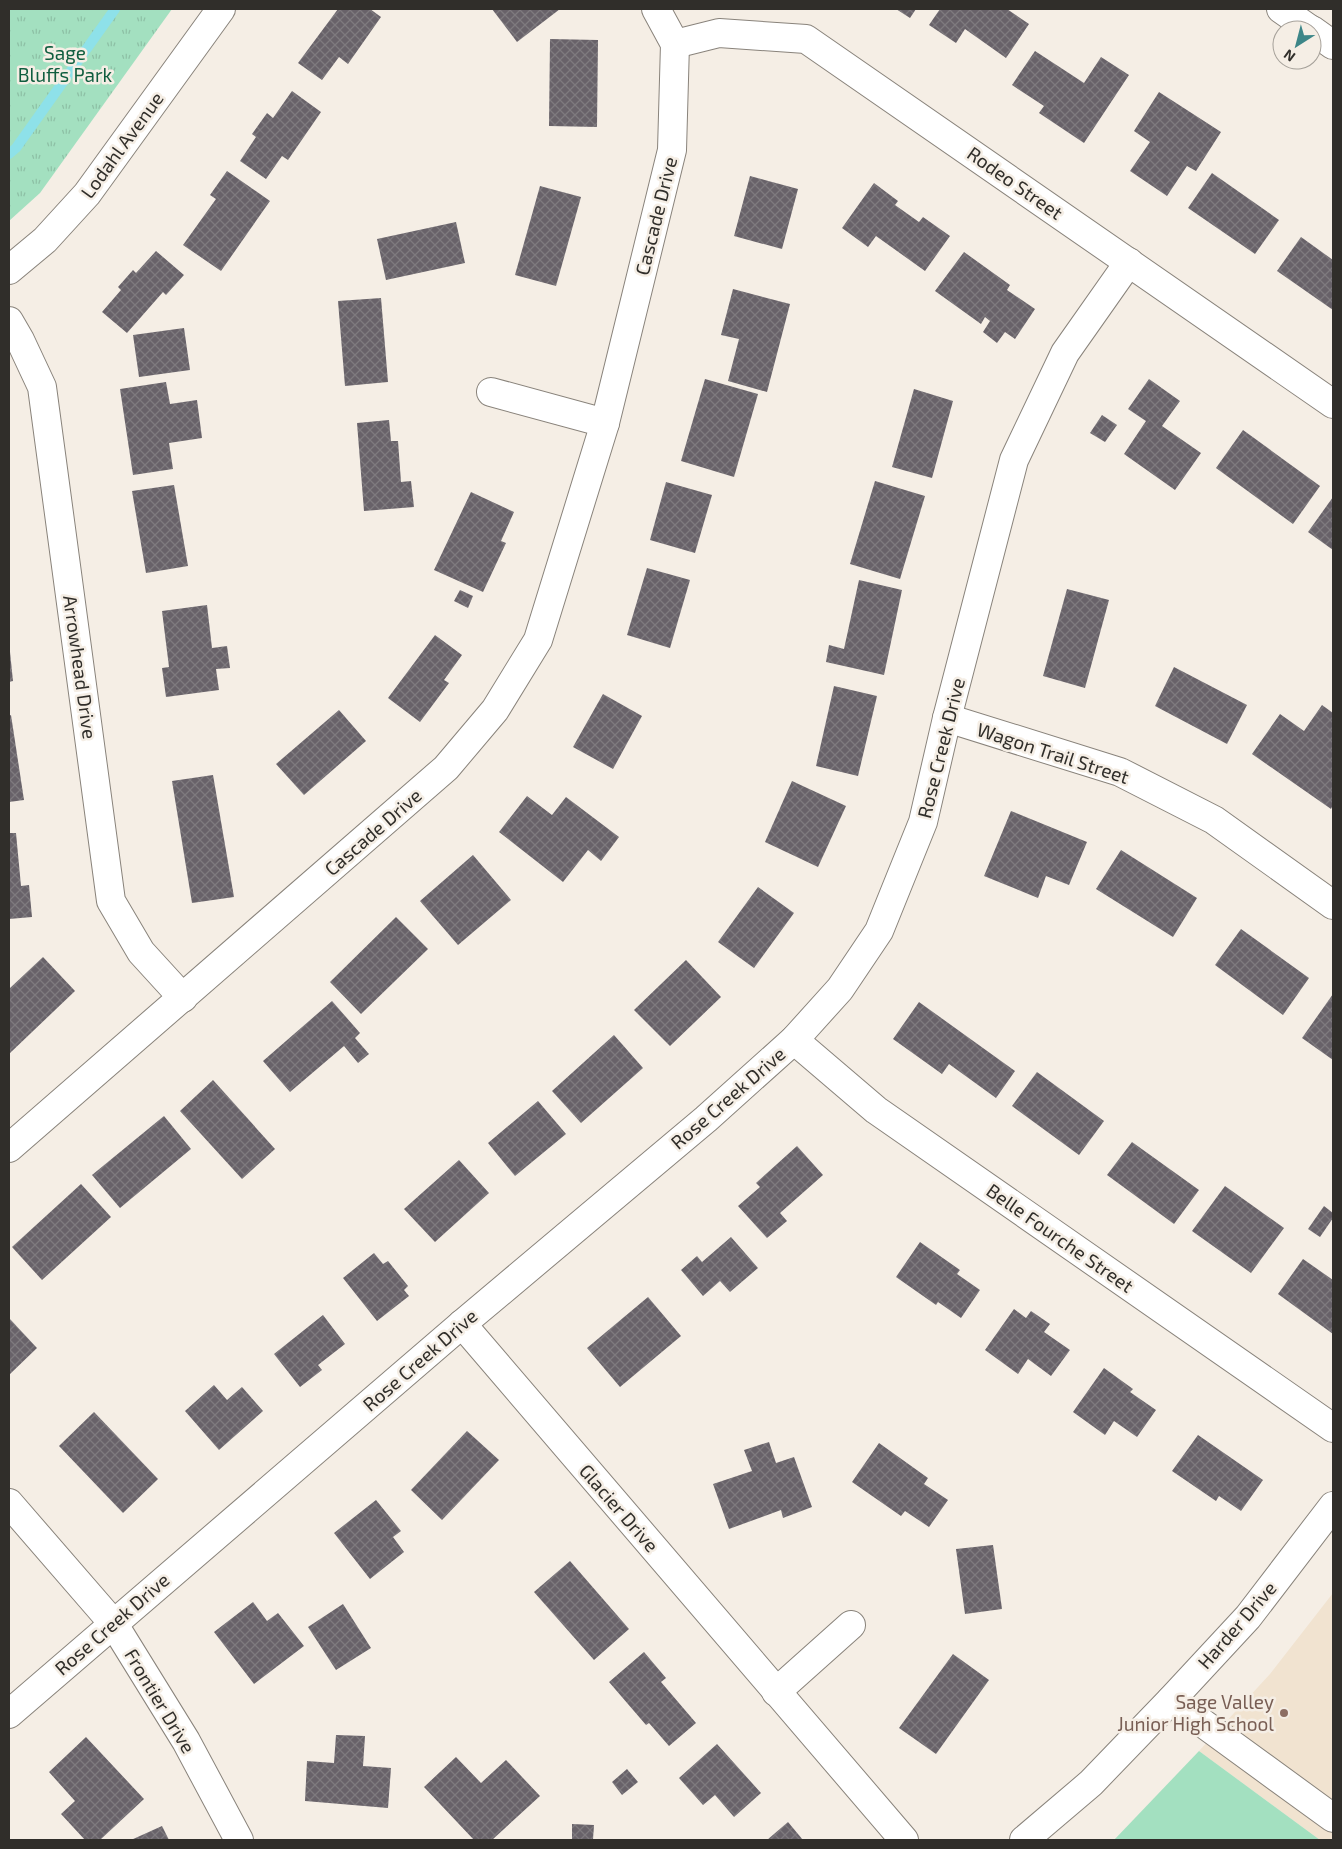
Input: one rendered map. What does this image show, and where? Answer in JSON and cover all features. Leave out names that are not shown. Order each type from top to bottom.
[{"type":"street","name":"Lodahl Avenue","points":[[9,270],[45,240],[87,194],[221,9]]},
{"type":"street","points":[[656,9],[675,44]]},
{"type":"street","points":[[1281,9],[1297,20]]},
{"type":"street","name":"Rodeo Street","points":[[675,44],[719,33],[806,39],[1333,404]]},
{"type":"street","points":[[1322,38],[1333,46]]},
{"type":"street","name":"Cascade Drive","points":[[9,1148],[446,768],[495,710],[538,640],[605,423],[672,150],[675,44]]},
{"type":"street","name":"Rose Creek Drive","points":[[9,1714],[462,1324],[706,1119],[794,1040],[840,989],[879,931],[923,822],[947,718],[1014,460],[1065,353],[1129,262]]},
{"type":"street","name":"Arrowhead Drive","points":[[9,322],[20,340],[42,387],[111,900],[141,952],[183,998]]},
{"type":"street","points":[[491,392],[605,423]]},
{"type":"street","name":"Wagon Trail Street","points":[[947,718],[1120,772],[1214,820],[1333,905]]},
{"type":"street","name":"Belle Fourche Street","points":[[794,1040],[876,1110],[1333,1428]]},
{"type":"street","name":"Glacier Drive","points":[[462,1324],[904,1840]]},
{"type":"street","name":"Frontier Drive","points":[[9,1503],[113,1624],[186,1741],[239,1840]]},
{"type":"street","name":"Harder Drive","points":[[1024,1840],[1091,1783],[1172,1700],[1248,1616],[1333,1506]]},
{"type":"street","points":[[776,1692],[851,1625]]},
{"type":"street","points":[[1172,1700],[1333,1818]]},
{"type":"shaded area","name":"Sage Valley Junior High School","points":[[1333,1593],[1333,1840],[1320,1840],[1199,1751],[1270,1674]]},
{"type":"green space","name":"Sage Bluffs Park","points":[[9,9],[172,9],[40,193],[9,221]]},
{"type":"green space","points":[[1199,1751],[1320,1840],[1114,1840]]},
{"type":"building","points":[[338,9],[370,9],[381,17],[348,64],[339,57],[322,80],[298,63]]},
{"type":"building","points":[[492,9],[560,9],[517,42]]},
{"type":"building","points":[[896,9],[916,9],[910,18]]},
{"type":"building","points":[[940,9],[1007,9],[1029,24],[1006,58],[965,29],[956,43],[929,25]]},
{"type":"building","points":[[550,39],[598,40],[597,127],[549,126]]},
{"type":"building","points":[[1035,51],[1084,83],[1101,57],[1129,75],[1084,143],[1039,113],[1044,106],[1012,85]]},
{"type":"building","points":[[292,91],[321,112],[288,160],[282,156],[266,179],[240,161],[256,137],[252,134],[267,113],[273,118]]},
{"type":"building","points":[[1159,92],[1221,132],[1196,171],[1187,166],[1167,196],[1130,171],[1150,142],[1134,131]]},
{"type":"building","points":[[227,171],[270,201],[221,271],[183,245],[216,199],[210,195]]},
{"type":"building","points":[[1212,173],[1279,220],[1255,254],[1188,208]]},
{"type":"building","points":[[750,176],[798,189],[782,249],[734,236]]},
{"type":"building","points":[[874,183],[898,201],[895,205],[919,222],[923,217],[950,236],[925,271],[876,236],[868,247],[842,228]]},
{"type":"building","points":[[540,186],[581,197],[556,286],[515,275]]},
{"type":"building","points":[[456,222],[465,263],[386,280],[377,239]]},
{"type":"building","points":[[1301,237],[1333,260],[1333,310],[1277,271]]},
{"type":"building","points":[[156,251],[184,275],[166,295],[163,292],[127,333],[102,312],[121,290],[118,287],[133,270],[136,273]]},
{"type":"building","points":[[964,252],[1010,285],[1007,290],[1035,309],[1015,339],[1005,332],[997,343],[983,332],[990,321],[985,317],[981,324],[935,291]]},
{"type":"building","points":[[733,289],[790,304],[767,392],[728,381],[739,339],[721,335]]},
{"type":"building","points":[[381,298],[388,382],[345,386],[338,301]]},
{"type":"building","points":[[184,328],[190,370],[139,377],[133,335]]},
{"type":"building","points":[[705,379],[758,394],[734,477],[681,461]]},
{"type":"building","points":[[1149,379],[1180,401],[1162,426],[1201,453],[1175,490],[1124,454],[1146,421],[1128,409]]},
{"type":"building","points":[[166,382],[170,404],[197,400],[202,438],[169,443],[173,469],[133,475],[120,389]]},
{"type":"building","points":[[914,389],[953,401],[932,478],[892,467]]},
{"type":"building","points":[[1102,415],[1117,425],[1105,442],[1090,433]]},
{"type":"building","points":[[389,420],[391,441],[398,441],[401,482],[411,481],[414,507],[364,511],[357,423]]},
{"type":"building","points":[[1243,430],[1320,486],[1293,524],[1216,468]]},
{"type":"building","points":[[875,481],[925,496],[900,579],[850,564]]},
{"type":"building","points":[[666,482],[712,495],[695,553],[650,540]]},
{"type":"building","points":[[174,485],[188,566],[146,573],[132,491]]},
{"type":"building","points":[[471,492],[514,512],[501,541],[506,543],[483,592],[434,570]]},
{"type":"building","points":[[1333,497],[1333,550],[1308,532]]},
{"type":"building","points":[[647,568],[690,580],[670,648],[627,635]]},
{"type":"building","points":[[859,580],[902,590],[884,675],[826,662],[829,645],[844,649]]},
{"type":"building","points":[[1067,589],[1109,600],[1085,688],[1043,676]]},
{"type":"building","points":[[460,590],[473,596],[468,608],[454,601]]},
{"type":"building","points":[[207,605],[212,648],[227,646],[230,668],[216,669],[219,690],[166,697],[162,668],[169,667],[162,611]]},
{"type":"building","points":[[435,635],[462,655],[444,680],[449,683],[420,722],[388,698]]},
{"type":"building","points":[[9,652],[13,681],[9,682]]},
{"type":"building","points":[[1174,667],[1247,705],[1227,744],[1155,706]]},
{"type":"building","points":[[834,686],[877,696],[858,776],[816,766]]},
{"type":"building","points":[[603,694],[642,716],[613,769],[573,747]]},
{"type":"building","points":[[1322,705],[1333,713],[1333,805],[1331,809],[1252,754],[1280,714],[1304,731]]},
{"type":"building","points":[[339,710],[366,741],[304,795],[276,764]]},
{"type":"building","points":[[11,715],[24,800],[9,802],[9,716]]},
{"type":"building","points":[[213,775],[234,897],[192,903],[172,781]]},
{"type":"building","points":[[792,781],[846,806],[818,867],[765,842]]},
{"type":"building","points":[[527,796],[552,815],[566,797],[619,837],[601,861],[588,850],[563,882],[499,832]]},
{"type":"building","points":[[1011,811],[1087,842],[1069,885],[1046,876],[1038,898],[984,876]]},
{"type":"building","points":[[9,833],[16,833],[21,886],[29,885],[32,917],[9,919]]},
{"type":"building","points":[[1121,850],[1197,898],[1173,937],[1096,889]]},
{"type":"building","points":[[473,855],[511,900],[458,945],[420,901]]},
{"type":"building","points":[[758,887],[794,913],[754,968],[718,942]]},
{"type":"building","points":[[396,917],[428,949],[361,1014],[330,982]]},
{"type":"building","points":[[1241,929],[1309,978],[1283,1015],[1215,965]]},
{"type":"building","points":[[43,957],[75,991],[9,1054],[9,989]]},
{"type":"building","points":[[686,960],[721,997],[670,1046],[634,1010]]},
{"type":"building","points":[[1333,994],[1333,1060],[1302,1038]]},
{"type":"building","points":[[332,1001],[360,1033],[355,1038],[369,1054],[358,1063],[344,1046],[290,1092],[263,1061]]},
{"type":"building","points":[[919,1002],[1015,1071],[996,1098],[949,1064],[942,1074],[893,1039]]},
{"type":"building","points":[[614,1035],[643,1068],[581,1123],[552,1091]]},
{"type":"building","points":[[1037,1072],[1104,1121],[1079,1155],[1012,1106]]},
{"type":"building","points":[[213,1080],[275,1149],[242,1179],[180,1111]]},
{"type":"building","points":[[538,1101],[566,1134],[515,1176],[488,1143]]},
{"type":"building","points":[[164,1116],[191,1149],[120,1208],[92,1175]]},
{"type":"building","points":[[1132,1142],[1199,1190],[1174,1224],[1107,1175]]},
{"type":"building","points":[[797,1146],[823,1175],[780,1213],[787,1221],[767,1238],[738,1206],[760,1187],[756,1183]]},
{"type":"building","points":[[459,1160],[489,1193],[435,1242],[404,1209]]},
{"type":"building","points":[[81,1184],[111,1217],[42,1280],[12,1247]]},
{"type":"building","points":[[1225,1186],[1284,1228],[1251,1273],[1192,1231]]},
{"type":"building","points":[[1324,1206],[1333,1213],[1333,1218],[1320,1237],[1308,1229]]},
{"type":"building","points":[[731,1237],[758,1268],[730,1292],[720,1281],[703,1296],[681,1270],[697,1256],[702,1262]]},
{"type":"building","points":[[920,1242],[960,1270],[957,1274],[980,1290],[961,1318],[938,1302],[936,1305],[896,1277]]},
{"type":"building","points":[[374,1253],[383,1264],[388,1261],[408,1286],[404,1290],[409,1296],[377,1321],[343,1278]]},
{"type":"building","points":[[1303,1259],[1333,1280],[1333,1334],[1278,1294]]},
{"type":"building","points":[[648,1297],[681,1336],[620,1387],[587,1348]]},
{"type":"building","points":[[1014,1309],[1026,1318],[1031,1311],[1050,1324],[1044,1332],[1070,1350],[1051,1376],[1028,1359],[1018,1374],[985,1350]]},
{"type":"building","points":[[323,1315],[345,1344],[318,1365],[322,1370],[300,1387],[274,1354]]},
{"type":"building","points":[[9,1318],[37,1348],[9,1375]]},
{"type":"building","points":[[1104,1368],[1133,1389],[1130,1392],[1156,1410],[1137,1437],[1114,1421],[1105,1435],[1073,1412]]},
{"type":"building","points":[[214,1385],[227,1400],[242,1387],[263,1411],[219,1450],[185,1411]]},
{"type":"building","points":[[94,1412],[158,1479],[123,1513],[59,1446]]},
{"type":"building","points":[[467,1431],[499,1460],[442,1520],[411,1490]]},
{"type":"building","points":[[1198,1435],[1263,1480],[1241,1511],[1219,1496],[1216,1501],[1172,1471]]},
{"type":"building","points":[[769,1442],[776,1463],[794,1457],[812,1507],[783,1518],[781,1510],[729,1529],[713,1484],[752,1471],[744,1450]]},
{"type":"building","points":[[879,1443],[928,1478],[924,1484],[948,1500],[929,1527],[905,1511],[901,1516],[852,1482]]},
{"type":"building","points":[[376,1500],[401,1531],[393,1537],[404,1552],[370,1579],[334,1533]]},
{"type":"building","points":[[993,1545],[1002,1609],[965,1614],[956,1549]]},
{"type":"building","points":[[570,1561],[629,1629],[594,1660],[534,1592]]},
{"type":"building","points":[[253,1602],[267,1621],[278,1613],[304,1646],[254,1684],[214,1632]]},
{"type":"building","points":[[343,1604],[371,1648],[336,1670],[308,1627]]},
{"type":"building","points":[[644,1652],[666,1678],[661,1682],[696,1723],[669,1746],[649,1723],[646,1725],[609,1682]]},
{"type":"building","points":[[953,1654],[989,1680],[936,1754],[899,1728]]},
{"type":"building","points":[[336,1735],[365,1736],[363,1766],[391,1768],[388,1808],[305,1801],[307,1761],[334,1763]]},
{"type":"building","points":[[86,1737],[144,1799],[100,1840],[85,1840],[61,1814],[75,1801],[49,1772]]},
{"type":"building","points":[[717,1744],[761,1793],[734,1817],[715,1795],[703,1805],[679,1778]]},
{"type":"building","points":[[456,1757],[481,1783],[506,1760],[540,1796],[492,1840],[474,1840],[424,1787]]},
{"type":"building","points":[[627,1769],[638,1782],[622,1795],[612,1782]]},
{"type":"building","points":[[788,1822],[803,1840],[767,1840]]},
{"type":"building","points":[[572,1824],[594,1825],[593,1840],[572,1840]]},
{"type":"building","points":[[162,1826],[169,1840],[131,1840]]},
{"type":"waterway","points":[[9,154],[16,148],[115,9]]},
{"type":"place","name":"Sage Valley Junior High School","points":[[1284,1713]]}]
